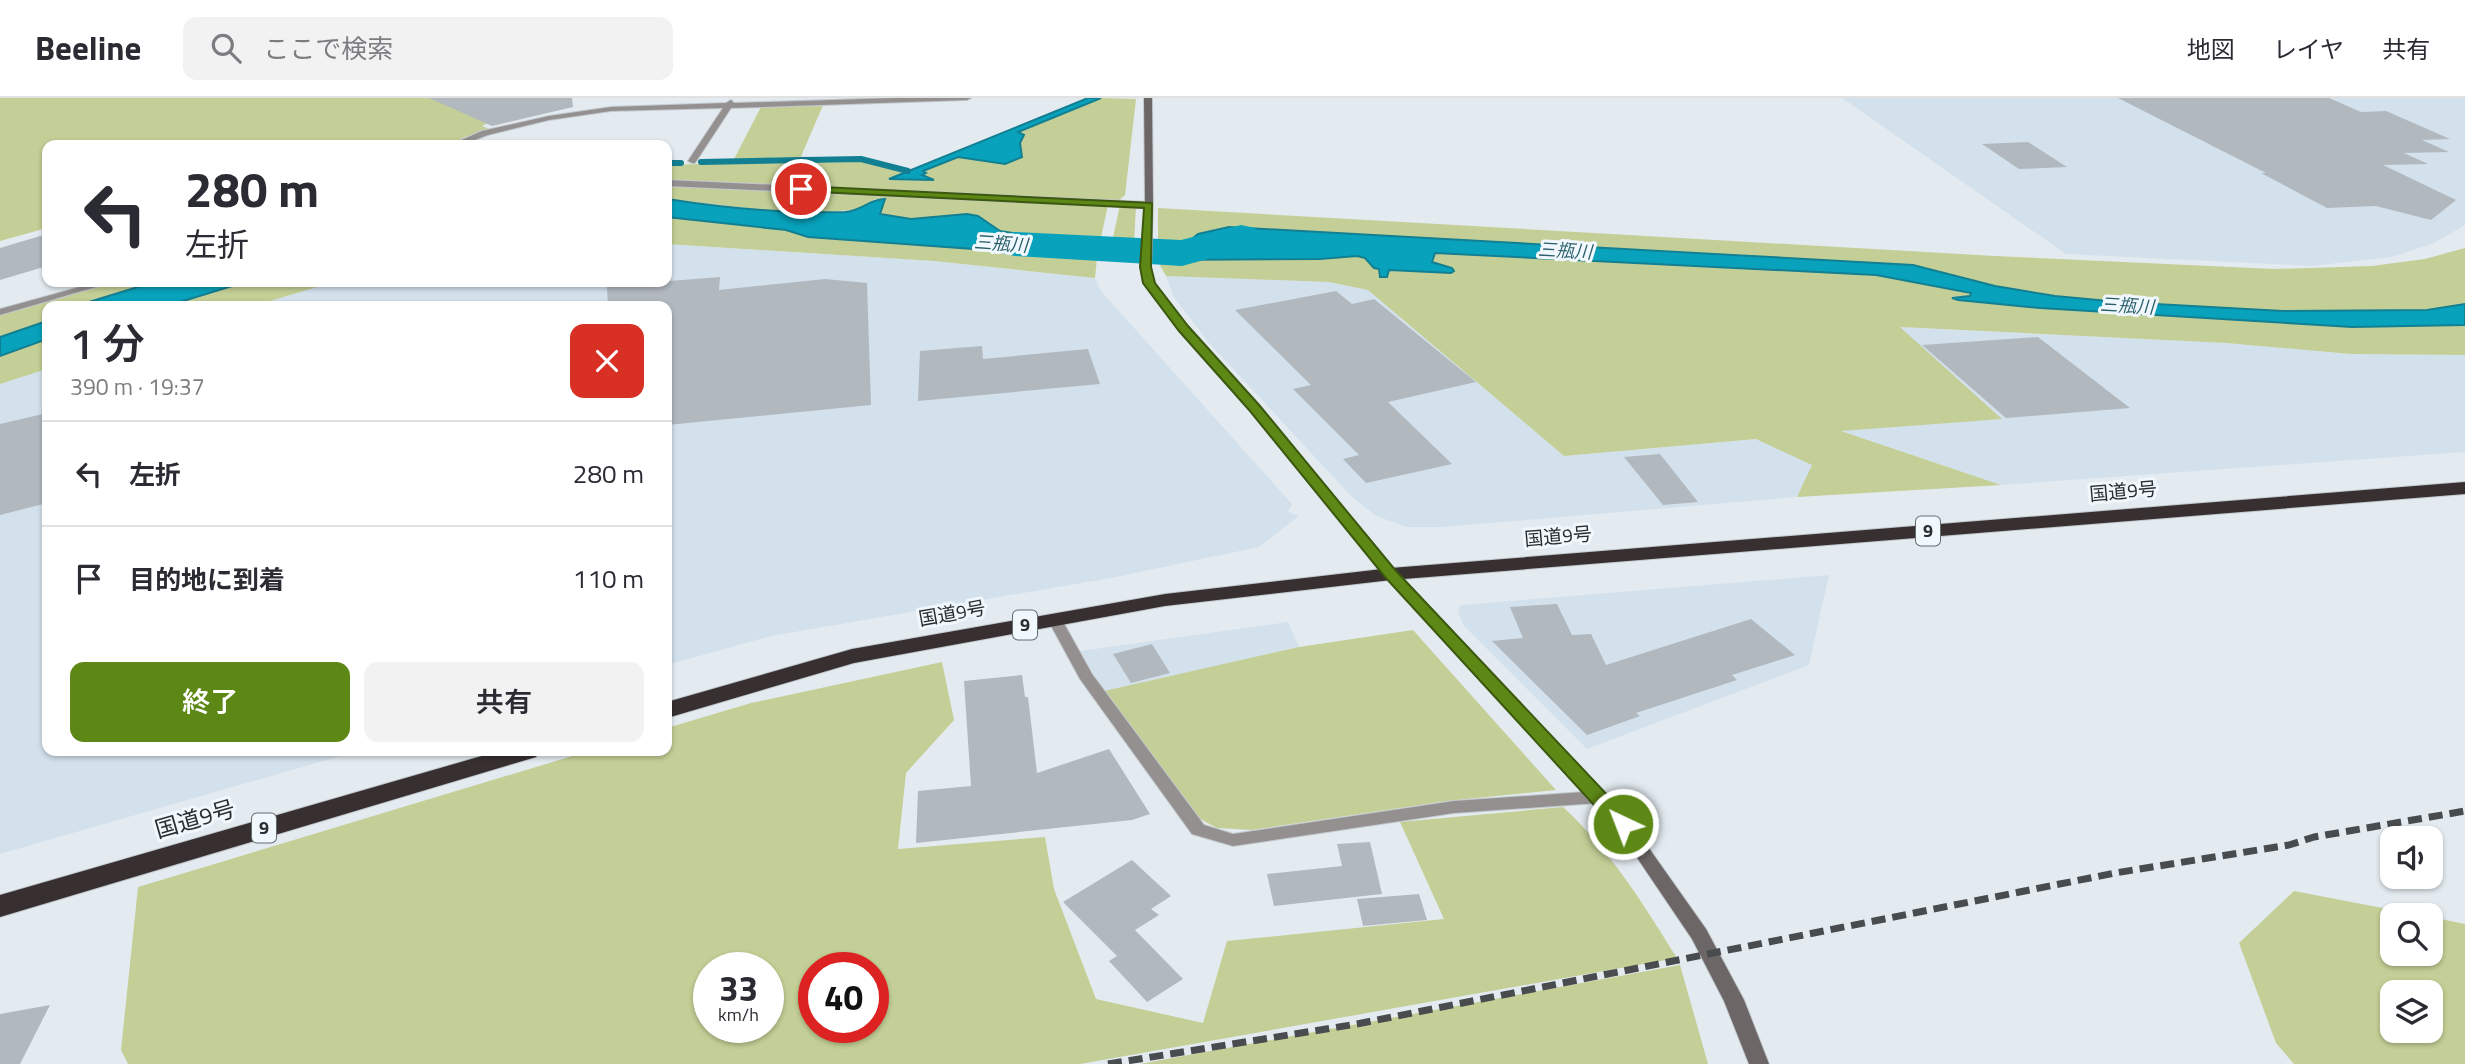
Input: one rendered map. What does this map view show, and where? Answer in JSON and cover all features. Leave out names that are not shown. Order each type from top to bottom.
[{"type":"highway","name":"国道9号","points":[[672,709],[852,656],[1165,600],[1391,574],[2465,488]]},
{"type":"highway","name":"国道9号","points":[[0,906],[510,756]]},
{"type":"street","points":[[467,140],[549,118],[611,108],[731,101],[967,98]]},
{"type":"street","points":[[1148,98],[1149,205],[1146,267],[1149,283],[1183,328],[1255,408],[1391,574],[1623,824],[1699,934],[1734,1000],[1759,1064]]},
{"type":"street","points":[[692,161],[731,101]]},
{"type":"street","points":[[672,183],[1149,205]]},
{"type":"street","points":[[0,312],[90,287]]},
{"type":"street","points":[[1055,620],[1085,676],[1198,830],[1233,839],[1454,807],[1598,797]]},
{"type":"shaded area","points":[[1842,98],[2465,98],[2465,225],[2434,243],[2392,257],[2311,266],[2066,254]]},
{"type":"shaded area","points":[[672,244],[934,261],[1095,278],[1101,291],[1292,504],[1288,512],[1299,516],[1259,547],[1111,578],[771,636],[672,664],[672,301],[270,301],[317,287],[672,287]]},
{"type":"shaded area","points":[[1166,276],[1329,282],[1368,290],[1564,456],[1756,439],[1813,465],[1797,497],[1443,527],[1407,527],[1376,516],[1352,497],[1209,343],[1174,297]]},
{"type":"shaded area","points":[[1898,327],[2226,343],[2351,354],[2465,355],[2465,452],[2001,485],[1838,430],[2001,419]]},
{"type":"shaded area","points":[[42,371],[42,756],[341,756],[0,854],[0,384]]},
{"type":"shaded area","points":[[1829,575],[1809,665],[1587,749],[1464,626],[1458,613],[1460,605]]},
{"type":"shaded area","points":[[1288,622],[1299,647],[1104,691],[1080,651]]},
{"type":"green space","points":[[0,98],[535,98],[482,126],[492,130],[459,140],[42,140],[42,229],[0,241]]},
{"type":"green space","points":[[1101,98],[1136,99],[1125,195],[1118,201],[672,180],[672,165],[732,163],[762,105],[824,103],[799,161],[860,159],[907,172],[891,178],[921,175],[922,172],[958,157],[1005,164],[1022,156],[1016,133]]},
{"type":"green space","points":[[672,185],[1108,205],[1100,242],[1060,240],[1000,231],[978,216],[967,214],[911,219],[879,214],[884,200],[875,199],[863,209],[781,212],[672,200]]},
{"type":"green space","points":[[1120,205],[1136,206],[1134,243],[1112,242]]},
{"type":"green space","points":[[1158,208],[1995,256],[2274,269],[2372,266],[2425,259],[2465,248],[2465,304],[2427,310],[2283,311],[2119,302],[2055,296],[1995,286],[1913,265],[1229,227],[1198,234],[1187,243],[1158,245]]},
{"type":"green space","points":[[672,218],[786,230],[808,237],[1097,258],[1095,278],[934,261],[672,244]]},
{"type":"green space","points":[[1435,253],[1876,275],[1971,293],[1970,296],[1953,297],[2040,308],[2352,327],[2465,325],[2465,355],[2351,354],[2226,343],[1900,327],[2002,419],[1841,431],[2001,485],[1797,497],[1812,465],[1756,439],[1564,456],[1368,290],[1329,282],[1166,276],[1157,260],[1320,259],[1357,256],[1365,258],[1379,269],[1381,277],[1388,270],[1452,268],[1432,262]]},
{"type":"green space","points":[[98,287],[138,287],[92,301],[47,301]]},
{"type":"green space","points":[[229,287],[317,287],[270,301],[183,301]]},
{"type":"green space","points":[[42,302],[42,323],[0,337],[0,314]]},
{"type":"green space","points":[[42,341],[42,371],[0,384],[0,356]]},
{"type":"green space","points":[[1413,630],[1556,790],[1447,801],[1251,830],[1217,828],[1193,815],[1104,691],[1299,647]]},
{"type":"green space","points":[[942,662],[954,720],[906,773],[898,849],[1045,837],[1054,889],[1096,999],[1203,1023],[1227,941],[1444,919],[1400,822],[1563,807],[1611,860],[1677,958],[1080,1064],[128,1064],[121,1050],[138,887],[572,756],[672,756],[672,727],[751,703]]},
{"type":"green space","points":[[2294,891],[2380,908],[2380,966],[2443,966],[2443,919],[2465,924],[2465,1064],[2294,1064],[2276,1043],[2239,943]]},
{"type":"green space","points":[[1680,965],[1708,1064],[1140,1064],[1156,1061]]},
{"type":"water","points":[[1088,98],[1101,98],[1018,132],[1024,135],[1020,143],[1022,157],[1005,164],[958,157],[923,171],[926,173],[922,175],[934,180],[889,179]]},
{"type":"water","points":[[885,199],[880,214],[911,219],[967,214],[978,216],[1000,231],[1060,240],[1100,242],[1097,258],[808,237],[786,230],[672,218],[672,200],[755,210],[845,212]]},
{"type":"water","points":[[1229,227],[1913,265],[1995,286],[2055,296],[2119,302],[2283,311],[2427,310],[2465,304],[2465,325],[2352,327],[2040,308],[1958,300],[1952,298],[1970,296],[1971,293],[1876,275],[1435,253],[1432,262],[1454,271],[1389,270],[1387,277],[1380,277],[1379,269],[1374,268],[1365,258],[1357,256],[1320,259],[1157,260],[1158,245],[1187,243],[1198,234]]},
{"type":"water","points":[[138,287],[229,287],[183,301],[92,301]]},
{"type":"water","points":[[42,323],[42,341],[0,356],[0,337]]},
{"type":"building","points":[[429,98],[572,98],[573,107],[492,126]]},
{"type":"building","points":[[2118,98],[2329,98],[2361,112],[2386,111],[2450,139],[2422,140],[2449,152],[2404,153],[2428,164],[2383,165],[2456,200],[2431,220],[2376,206],[2327,208],[2261,173],[2266,173]]},
{"type":"building","points":[[2028,142],[2067,167],[2019,169],[1982,144]]},
{"type":"building","points":[[42,235],[42,267],[0,280],[0,248]]},
{"type":"building","points":[[720,277],[719,290],[825,279],[867,283],[871,405],[672,425],[672,301],[608,301],[607,287],[672,287],[672,281]]},
{"type":"building","points":[[1336,291],[1352,304],[1374,299],[1476,382],[1388,402],[1452,464],[1366,483],[1343,459],[1359,455],[1293,389],[1311,385],[1235,310]]},
{"type":"building","points":[[2038,337],[2130,408],[2006,418],[1922,345]]},
{"type":"building","points":[[982,346],[983,359],[1088,349],[1100,384],[918,401],[920,351]]},
{"type":"building","points":[[42,414],[42,504],[0,515],[0,424]]},
{"type":"building","points":[[1660,454],[1698,502],[1663,505],[1624,457]]},
{"type":"building","points":[[1557,604],[1572,635],[1591,634],[1606,665],[1751,619],[1795,655],[1732,675],[1737,680],[1636,713],[1640,716],[1587,735],[1492,641],[1523,638],[1510,607]]},
{"type":"building","points":[[1152,644],[1170,673],[1131,683],[1113,654]]},
{"type":"building","points":[[1022,675],[1025,697],[1028,697],[1037,773],[1109,749],[1150,814],[1132,820],[916,843],[918,791],[971,786],[964,681]]},
{"type":"building","points":[[1370,842],[1382,894],[1274,906],[1267,874],[1342,866],[1337,844]]},
{"type":"building","points":[[1132,860],[1171,896],[1151,909],[1159,915],[1135,930],[1183,979],[1147,1002],[1109,961],[1117,956],[1063,902]]},
{"type":"building","points":[[1419,894],[1427,920],[1363,926],[1357,899]]},
{"type":"building","points":[[50,1005],[20,1064],[0,1064],[0,1014]]},
{"type":"waterway","points":[[701,162],[861,159],[908,171]]},
{"type":"waterway","points":[[672,163],[681,163]]},
{"type":"waterway","name":"三瓶川","points":[[1015,244],[1182,253],[1241,237]]},
{"type":"railway","points":[[1108,1064],[1357,1024],[2115,873],[2289,845],[2314,837],[2465,811]]},
{"type":"route","points":[[801,189],[1149,205],[1146,271],[1149,283],[1183,328],[1255,408],[1391,574],[1623,824]]}]
